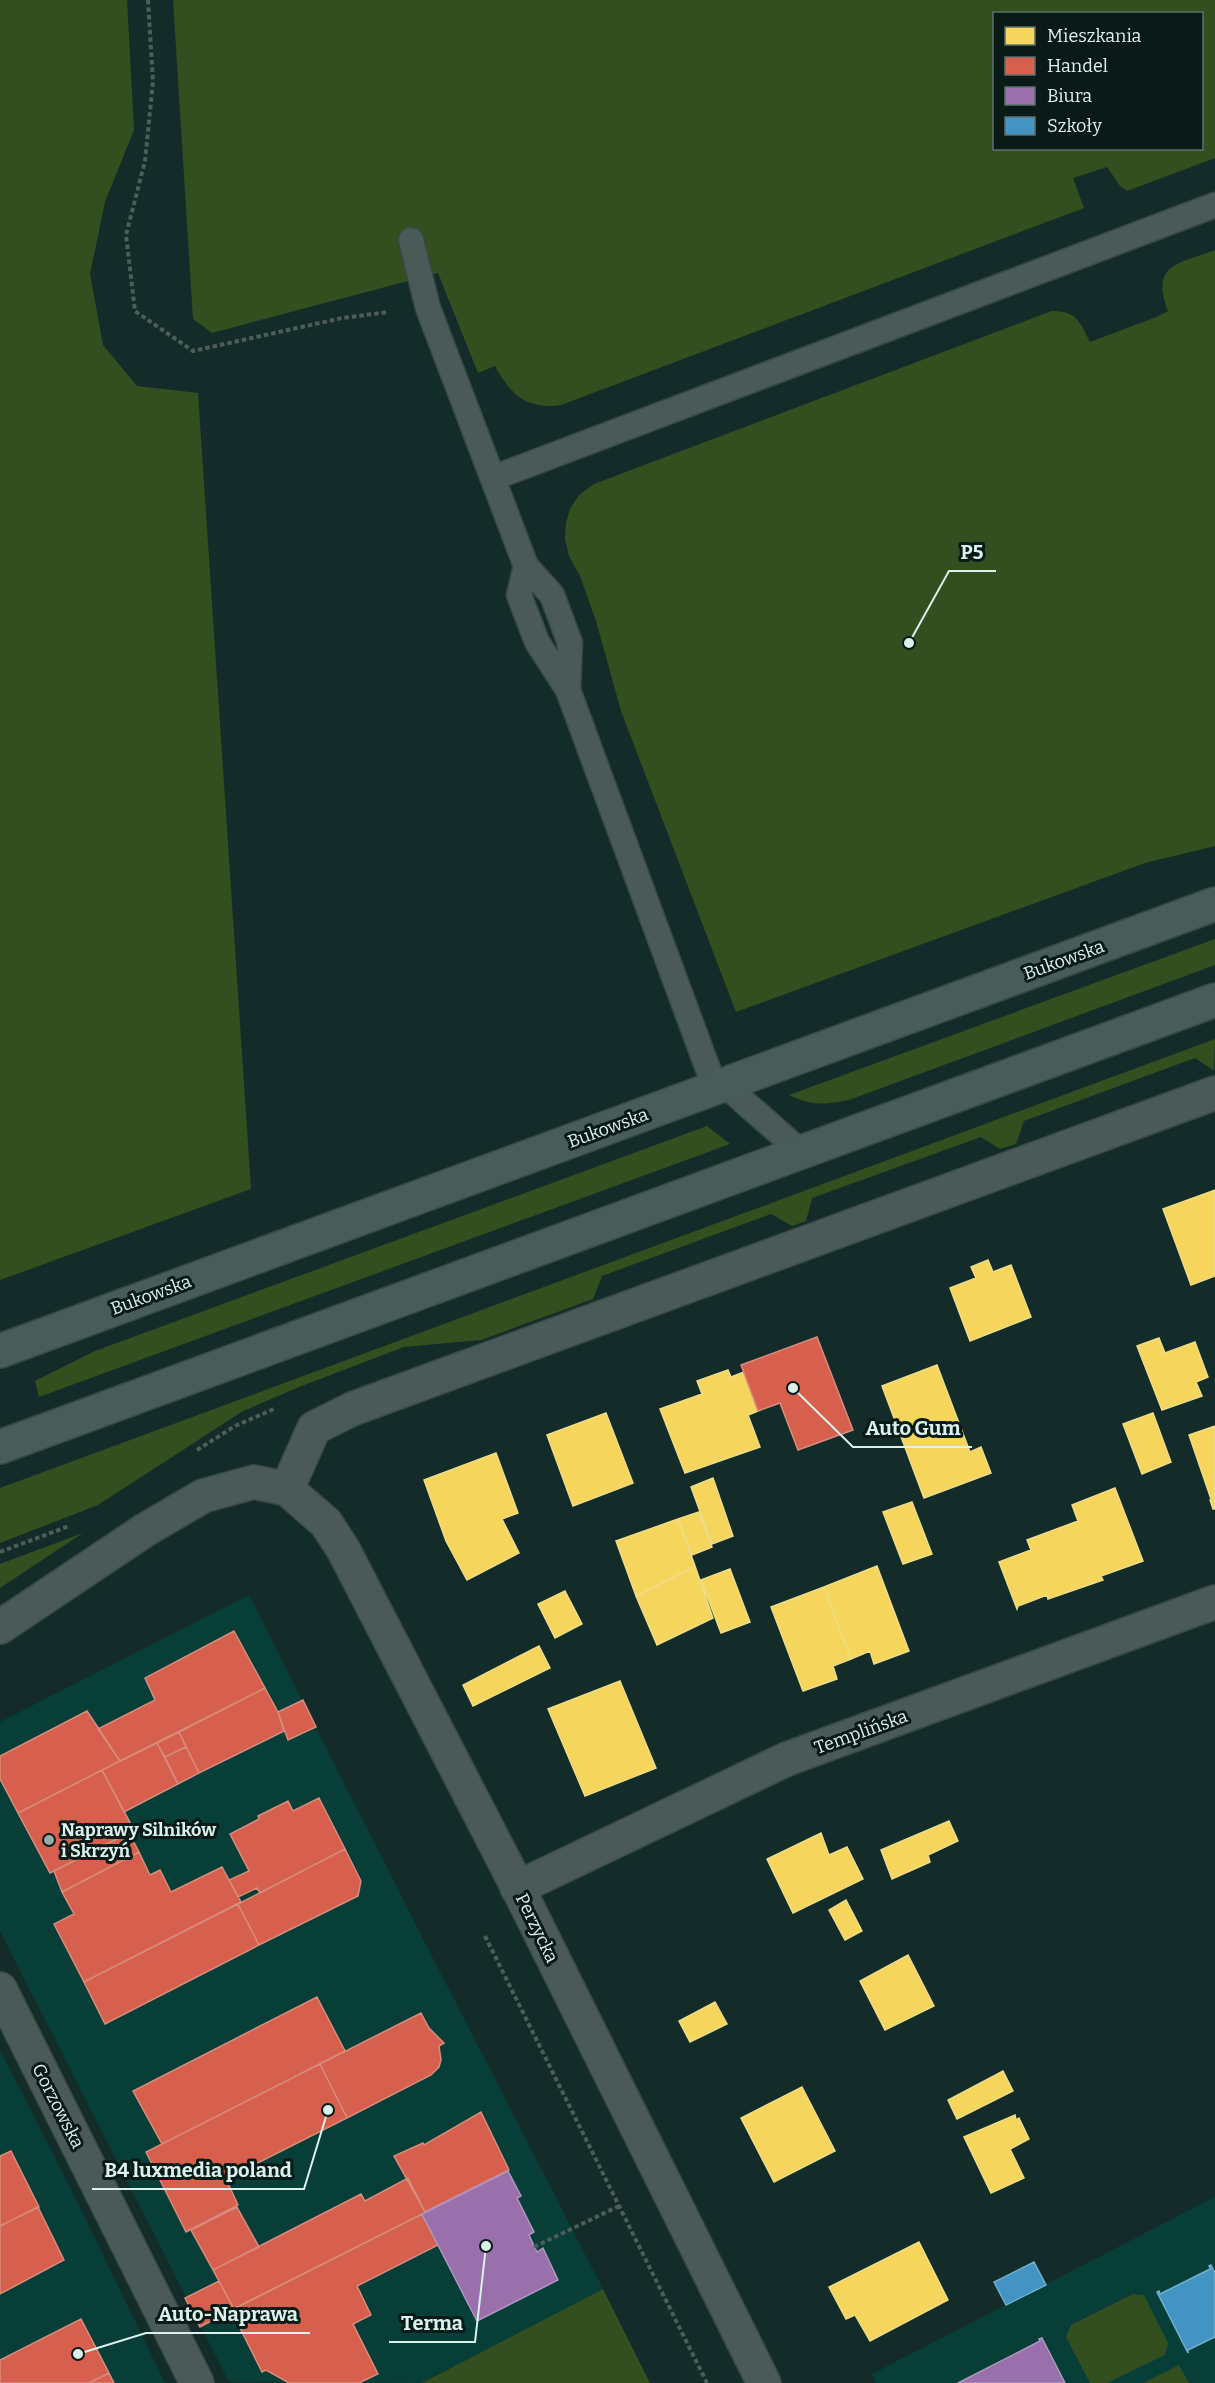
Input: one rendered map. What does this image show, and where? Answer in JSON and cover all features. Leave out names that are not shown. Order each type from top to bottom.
[{"type":"main road","name":"Bukowska","points":[[0,1351],[1215,904]]},
{"type":"main road","points":[[0,1447],[1215,1000]]},
{"type":"street","points":[[0,1627],[145,1530],[203,1496],[254,1482],[287,1489],[314,1428],[352,1409],[1215,1093]]},
{"type":"street","name":"Perzycka","points":[[287,1489],[326,1523],[344,1549],[765,2383]]},
{"type":"street","name":"Templińska","points":[[517,1888],[787,1760],[1215,1602]]},
{"type":"street","name":"Gorzowska","points":[[0,1989],[197,2383]]},
{"type":"lane","points":[[493,478],[1215,205]]},
{"type":"lane","points":[[411,240],[428,308],[526,566],[552,595],[570,643],[568,690],[720,1086],[801,1152]]},
{"type":"path","points":[[148,0],[153,81],[145,161],[126,235],[135,311],[193,351],[342,318],[428,308]]},
{"type":"path","points":[[485,1936],[707,2383]]},
{"type":"path","points":[[534,2247],[619,2206]]},
{"type":"shaded area","points":[[249,1595],[603,2289],[422,2383],[229,2382],[0,1931],[0,1722]]},
{"type":"shaded area","points":[[0,2050],[72,2191],[165,2383],[0,2383]]},
{"type":"shaded area","points":[[1215,2197],[1215,2383],[876,2383],[872,2374]]},
{"type":"green space","points":[[0,0],[127,0],[134,130],[105,202],[90,274],[103,345],[137,386],[198,393],[251,1189],[0,1280]]},
{"type":"green space","points":[[173,0],[1215,0],[1215,158],[1127,191],[1120,186],[1107,167],[1073,178],[1084,208],[561,405],[529,403],[507,385],[495,366],[478,373],[438,273],[212,333],[193,319]]},
{"type":"green space","points":[[1215,250],[1215,846],[1145,863],[736,1012],[621,711],[596,621],[580,576],[569,556],[565,539],[570,509],[579,495],[594,484],[1052,311],[1067,313],[1077,319],[1090,342],[1159,316],[1168,311],[1163,295],[1165,275],[1179,263]]},
{"type":"green space","points":[[1215,939],[1215,965],[849,1100],[819,1104],[789,1095]]},
{"type":"green space","points":[[1215,1039],[1214,1071],[1195,1058],[1024,1121],[1016,1144],[1000,1149],[981,1137],[812,1198],[806,1221],[792,1226],[771,1214],[602,1276],[593,1299],[481,1340],[404,1347],[299,1387],[243,1411],[98,1505],[0,1543],[0,1488]]},
{"type":"green space","points":[[707,1126],[730,1144],[39,1397],[35,1381],[95,1351]]},
{"type":"green space","points":[[83,1533],[0,1588],[0,1564]]},
{"type":"green space","points":[[603,2289],[650,2383],[422,2383]]},
{"type":"green space","points":[[1133,2294],[1144,2295],[1168,2343],[1165,2355],[1107,2383],[1090,2383],[1066,2337],[1071,2325]]},
{"type":"green space","points":[[1179,2365],[1189,2383],[1143,2383]]},
{"type":"building: Mieszkania","points":[[1215,1190],[1215,1276],[1191,1285],[1163,1209]]},
{"type":"building: Mieszkania","points":[[988,1260],[993,1272],[1011,1265],[1031,1317],[970,1341],[950,1288],[976,1278],[971,1267]]},
{"type":"building: Mieszkania","points":[[1159,1338],[1165,1353],[1195,1342],[1208,1377],[1196,1382],[1202,1396],[1162,1410],[1137,1346]]},
{"type":"building: Mieszkania","points":[[937,1365],[970,1452],[981,1447],[991,1473],[924,1498],[882,1386]]},
{"type":"building: Mieszkania","points":[[728,1370],[731,1377],[744,1372],[758,1411],[748,1415],[760,1447],[685,1473],[660,1409],[702,1394],[697,1381]]},
{"type":"building: Mieszkania","points":[[606,1413],[633,1483],[573,1506],[547,1435]]},
{"type":"building: Mieszkania","points":[[1153,1413],[1171,1462],[1142,1474],[1123,1424]]},
{"type":"building: Mieszkania","points":[[1215,1426],[1215,1509],[1213,1509],[1189,1435]]},
{"type":"building: Mieszkania","points":[[496,1453],[518,1513],[502,1519],[519,1553],[467,1580],[446,1541],[424,1480]]},
{"type":"building: Mieszkania","points":[[713,1478],[733,1536],[712,1544],[691,1487]]},
{"type":"building: Mieszkania","points":[[1115,1488],[1143,1561],[1101,1576],[1103,1580],[1048,1599],[1047,1595],[1018,1606],[1017,1609],[999,1562],[1031,1550],[1027,1540],[1078,1521],[1072,1505]]},
{"type":"building: Mieszkania","points":[[912,1502],[932,1554],[903,1564],[883,1512]]},
{"type":"building: Mieszkania","points":[[699,1512],[712,1547],[692,1555],[678,1519]]},
{"type":"building: Mieszkania","points":[[678,1519],[695,1566],[636,1596],[616,1541]]},
{"type":"building: Mieszkania","points":[[695,1566],[713,1618],[657,1645],[636,1596]]},
{"type":"building: Mieszkania","points":[[877,1566],[909,1651],[874,1664],[870,1651],[851,1659],[824,1587]]},
{"type":"building: Mieszkania","points":[[730,1569],[750,1622],[721,1633],[701,1580]]},
{"type":"building: Mieszkania","points":[[824,1587],[851,1659],[833,1666],[837,1679],[803,1691],[771,1607]]},
{"type":"building: Mieszkania","points":[[565,1591],[582,1624],[555,1638],[538,1604]]},
{"type":"building: Mieszkania","points":[[539,1646],[550,1668],[473,1706],[463,1685]]},
{"type":"building: Mieszkania","points":[[620,1681],[656,1768],[585,1796],[548,1709]]},
{"type":"building: Mieszkania","points":[[949,1821],[958,1841],[928,1855],[930,1862],[892,1879],[881,1850]]},
{"type":"building: Mieszkania","points":[[821,1833],[829,1855],[847,1847],[863,1879],[793,1913],[767,1859]]},
{"type":"building: Mieszkania","points":[[846,1900],[862,1931],[845,1940],[829,1910]]},
{"type":"building: Mieszkania","points":[[908,1955],[934,2006],[885,2030],[860,1981]]},
{"type":"building: Mieszkania","points":[[715,2002],[727,2024],[690,2042],[679,2021]]},
{"type":"building: Mieszkania","points":[[1003,2071],[1013,2091],[957,2119],[948,2100]]},
{"type":"building: Mieszkania","points":[[802,2087],[835,2151],[774,2182],[741,2118]]},
{"type":"building: Mieszkania","points":[[1015,2115],[1016,2120],[1019,2118],[1029,2139],[1010,2149],[1024,2178],[991,2193],[964,2137]]},
{"type":"building: Mieszkania","points":[[919,2242],[948,2300],[870,2341],[855,2315],[846,2319],[829,2287]]},
{"type":"building: Handel","points":[[817,1337],[853,1430],[798,1450],[780,1403],[758,1411],[741,1365]]},
{"type":"building: Handel","points":[[234,1631],[265,1688],[120,1761],[98,1729],[155,1700],[145,1678]]},
{"type":"building: Handel","points":[[265,1688],[278,1712],[284,1731],[199,1773],[179,1732]]},
{"type":"building: Handel","points":[[303,1700],[316,1727],[288,1740],[278,1712]]},
{"type":"building: Handel","points":[[87,1711],[120,1761],[18,1813],[0,1779],[0,1756]]},
{"type":"building: Handel","points":[[179,1732],[186,1747],[165,1757],[157,1743]]},
{"type":"building: Handel","points":[[157,1743],[178,1784],[124,1812],[102,1770]]},
{"type":"building: Handel","points":[[186,1747],[199,1773],[178,1784],[165,1757]]},
{"type":"building: Handel","points":[[102,1770],[134,1830],[50,1873],[18,1813]]},
{"type":"building: Handel","points":[[319,1798],[345,1849],[260,1893],[257,1888],[238,1897],[229,1880],[249,1871],[230,1834],[288,1801],[293,1811]]},
{"type":"building: Handel","points":[[129,1833],[139,1852],[62,1892],[54,1871]]},
{"type":"building: Handel","points":[[345,1849],[361,1881],[358,1896],[259,1945],[238,1904]]},
{"type":"building: Handel","points":[[139,1852],[150,1875],[160,1870],[171,1892],[222,1867],[241,1902],[84,1982],[54,1924],[74,1914],[62,1892]]},
{"type":"building: Handel","points":[[238,1904],[259,1945],[105,2024],[84,1982]]},
{"type":"building: Handel","points":[[317,1997],[345,2051],[162,2144],[133,2091]]},
{"type":"building: Handel","points":[[421,2013],[429,2028],[444,2043],[439,2046],[441,2060],[439,2067],[431,2075],[347,2118],[320,2064]]},
{"type":"building: Handel","points":[[320,2064],[347,2118],[226,2179],[238,2205],[186,2232],[146,2152]]},
{"type":"building: Handel","points":[[481,2112],[509,2170],[425,2212],[394,2156],[423,2143],[424,2145]]},
{"type":"building: Handel","points":[[11,2151],[39,2207],[0,2226],[0,2156]]},
{"type":"building: Handel","points":[[408,2178],[425,2212],[234,2309],[213,2270],[361,2194],[365,2201]]},
{"type":"building: Handel","points":[[38,2207],[64,2260],[0,2294],[0,2226]]},
{"type":"building: Handel","points":[[237,2207],[259,2247],[213,2270],[191,2230]]},
{"type":"building: Handel","points":[[422,2214],[438,2245],[357,2286],[371,2315],[353,2324],[378,2374],[359,2383],[289,2383],[266,2370],[262,2372],[231,2310]]},
{"type":"building: Handel","points":[[219,2281],[234,2309],[200,2327],[185,2298]]},
{"type":"building: Handel","points":[[81,2319],[109,2373],[89,2383],[0,2383],[0,2360]]},
{"type":"building: Handel","points":[[109,2373],[114,2383],[89,2383]]},
{"type":"building: Biura","points":[[508,2171],[521,2196],[517,2198],[534,2232],[529,2235],[537,2252],[543,2248],[558,2280],[477,2321],[422,2214]]},
{"type":"building: Biura","points":[[1042,2338],[1065,2383],[958,2383],[1040,2341],[1039,2339]]},
{"type":"building: Szkoły","points":[[1034,2262],[1046,2285],[1006,2305],[994,2282]]},
{"type":"building: Szkoły","points":[[1211,2265],[1215,2273],[1215,2337],[1188,2350],[1188,2353],[1157,2292],[1159,2291],[1160,2294],[1210,2269]]},
{"type":"place","name":"P5","points":[[909,643]]},
{"type":"place","name":"Auto Gum","points":[[793,1388]]},
{"type":"place","name":"Naprawy Silników i Skrzyń","points":[[49,1840]]},
{"type":"place","name":"B4 luxmedia poland","points":[[328,2110]]},
{"type":"place","name":"Terma","points":[[486,2246]]},
{"type":"place","name":"Auto-Naprawa","points":[[78,2354]]}]
